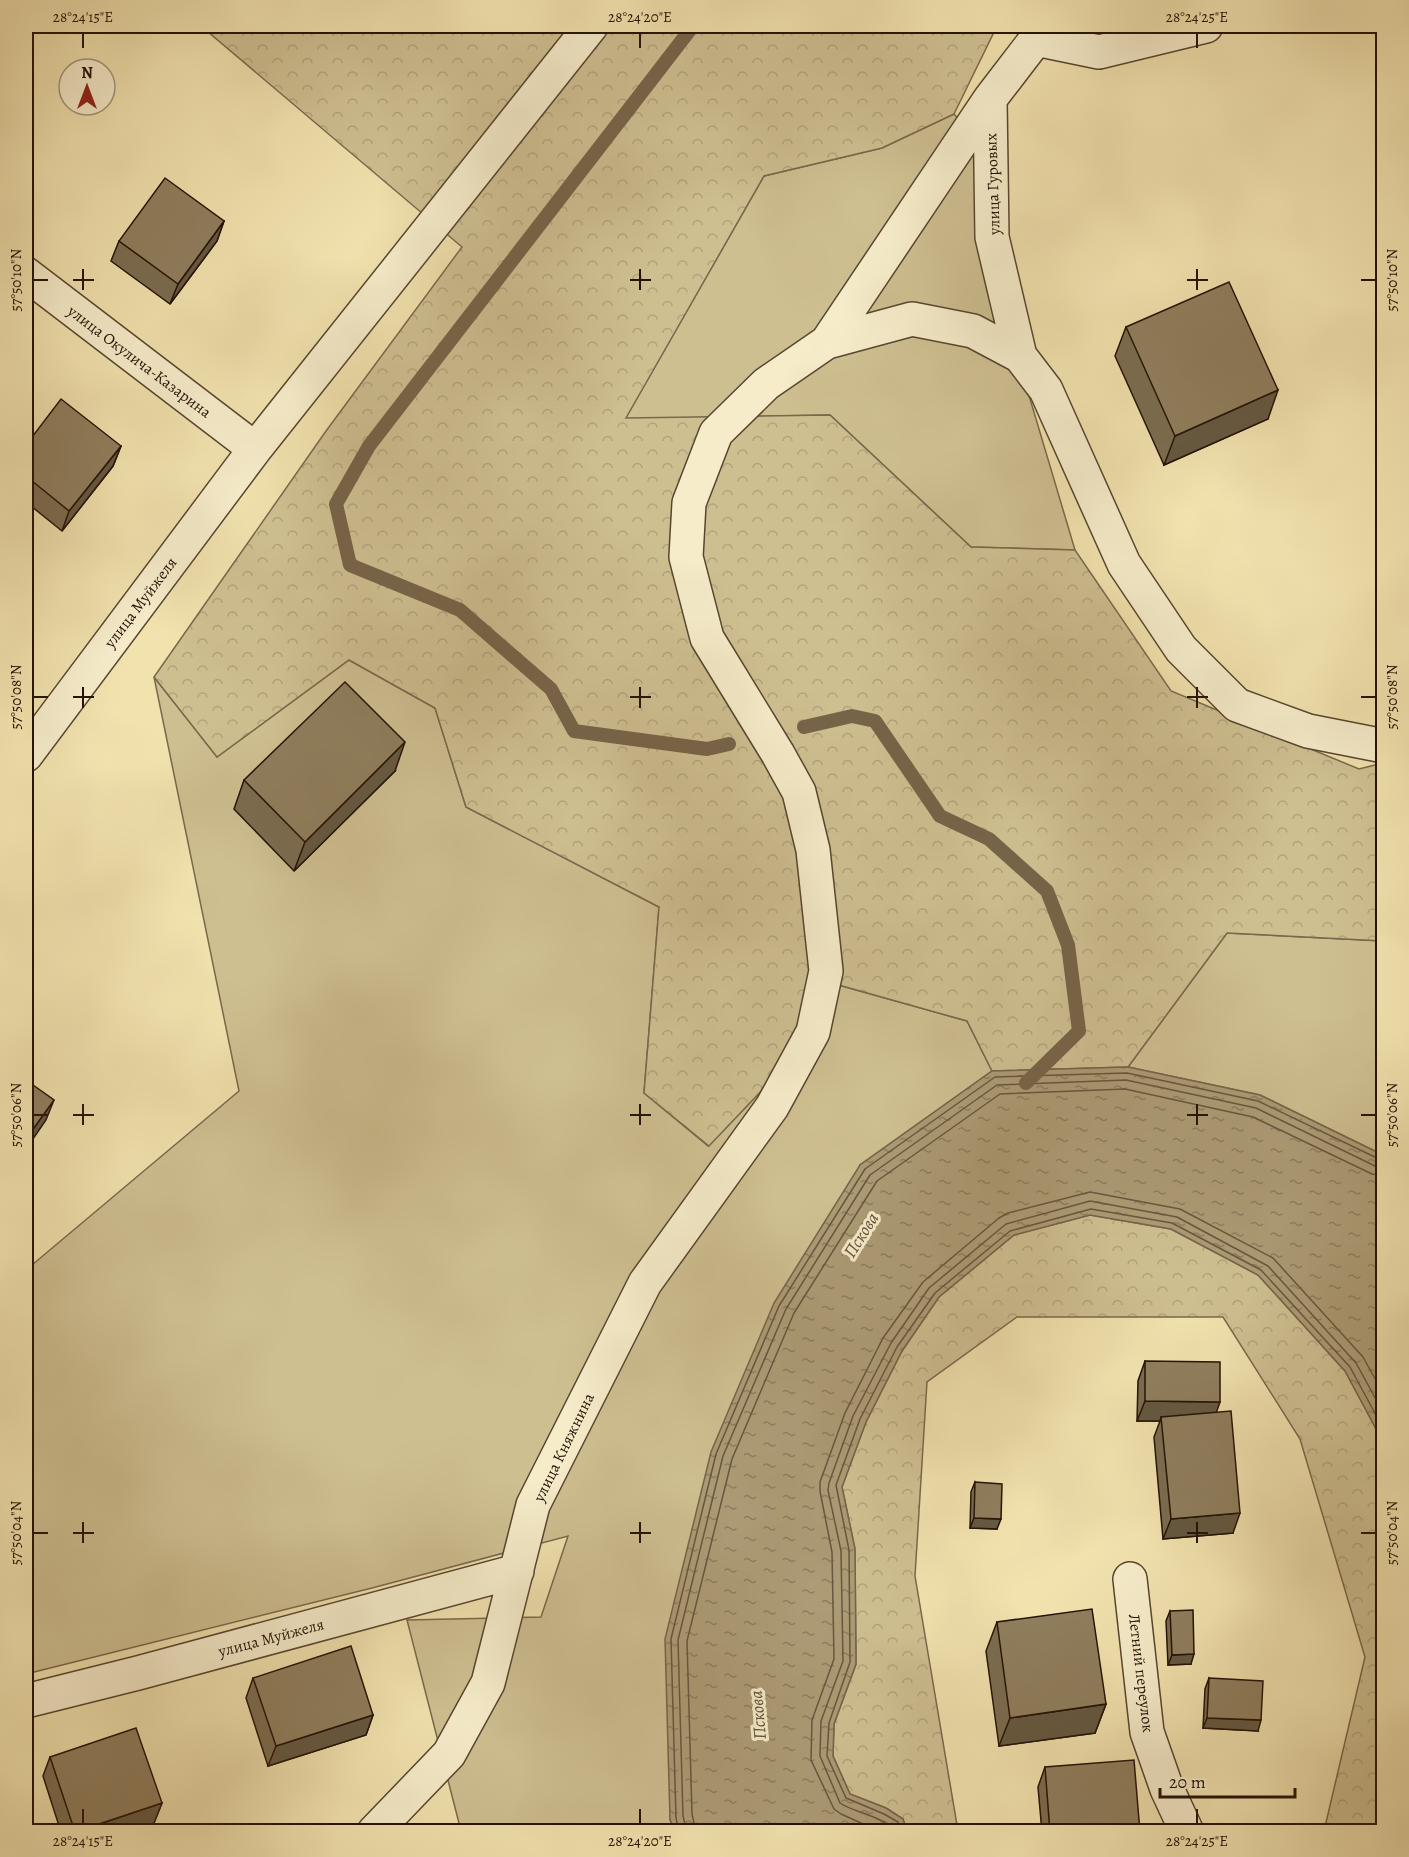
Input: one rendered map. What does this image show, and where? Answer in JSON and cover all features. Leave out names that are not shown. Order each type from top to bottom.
[{"type":"street","name":"улица Муйжеля","points":[[26,755],[255,449],[591,26]]},
{"type":"street","points":[[827,342],[990,99],[1038,32],[1099,52],[1206,26]]},
{"type":"street","name":"улица Гуровых","points":[[990,99],[993,237],[1020,356]]},
{"type":"street","name":"улица Окулича-Казарина","points":[[26,274],[255,449]]},
{"type":"street","points":[[827,342],[912,319],[973,331],[1020,356],[1046,390],[1124,564],[1180,650],[1237,705],[1308,731],[1382,746]]},
{"type":"street","name":"улица Княжнина","points":[[374,1832],[449,1754],[488,1683],[533,1505],[645,1282],[772,1107],[813,1032],[826,970],[813,850],[799,792],[706,638],[686,557],[689,503],[716,433],[766,384],[827,342]]},
{"type":"street","name":"улица Муйжеля","points":[[26,1701],[517,1571]]},
{"type":"street","name":"Летний переулок","points":[[1130,1579],[1147,1732],[1167,1788],[1187,1832]]},
{"type":"green space","points":[[201,26],[997,26],[954,114],[882,148],[764,176],[626,418],[830,415],[971,547],[1075,550],[1171,691],[1359,769],[1383,763],[1383,941],[1227,933],[1128,1067],[992,1071],[967,1021],[817,979],[786,1065],[709,1146],[644,1093],[659,907],[466,807],[435,708],[349,660],[217,757],[154,677],[326,431],[462,247]]},
{"type":"green space","points":[[954,114],[980,142],[1000,298],[1075,550],[971,547],[830,415],[625,419],[764,176],[882,148]]},
{"type":"green space","points":[[349,660],[435,708],[466,807],[659,907],[644,1093],[708,1146],[786,1065],[817,979],[967,1021],[992,1071],[860,1165],[670,1819],[674,1831],[461,1831],[407,1620],[541,1617],[568,1536],[372,1588],[26,1674],[26,1270],[239,1091],[154,677],[217,757]]},
{"type":"green space","points":[[1227,933],[1383,941],[1383,1155],[1260,1095],[1128,1067]]},
{"type":"green space","points":[[1090,1215],[1171,1229],[1258,1275],[1345,1371],[1383,1442],[1383,1831],[1324,1831],[1365,1657],[1300,1439],[1223,1317],[1017,1317],[927,1382],[915,1576],[958,1831],[907,1831],[903,1819],[886,1808],[850,1794],[833,1756],[834,1724],[856,1664],[855,1549],[842,1487],[866,1422],[902,1351],[939,1297],[1014,1235]]},
{"type":"water","name":"Пскова","points":[[1128,1067],[1260,1095],[1383,1155],[1383,1442],[1345,1371],[1258,1275],[1171,1229],[1090,1215],[1014,1235],[939,1297],[902,1351],[866,1422],[842,1487],[855,1549],[856,1664],[834,1724],[833,1756],[850,1794],[886,1808],[903,1819],[907,1831],[674,1831],[670,1819],[665,1639],[711,1452],[774,1303],[860,1165],[992,1071]]},
{"type":"building","points":[[165,178],[224,221],[178,284],[119,241]]},
{"type":"building","points":[[1229,282],[1278,390],[1175,436],[1126,327]]},
{"type":"building","points":[[61,399],[121,446],[69,511],[26,476],[26,445]]},
{"type":"building","points":[[345,682],[405,742],[305,842],[244,780]]},
{"type":"building","points":[[26,1080],[54,1100],[26,1139]]},
{"type":"building","points":[[1145,1361],[1220,1362],[1220,1402],[1145,1401]]},
{"type":"building","points":[[1231,1411],[1240,1513],[1171,1519],[1161,1417]]},
{"type":"building","points":[[975,1482],[1002,1484],[1001,1519],[974,1518]]},
{"type":"building","points":[[1092,1609],[1106,1704],[1010,1718],[997,1622]]},
{"type":"building","points":[[1193,1610],[1194,1654],[1172,1655],[1170,1611]]},
{"type":"building","points":[[351,1646],[373,1715],[276,1746],[253,1678]]},
{"type":"building","points":[[1209,1678],[1263,1681],[1261,1720],[1207,1718]]},
{"type":"building","points":[[136,1728],[162,1803],[75,1832],[50,1757]]},
{"type":"building","points":[[1134,1760],[1140,1832],[1050,1832],[1045,1767]]},
{"type":"waterway","points":[[693,26],[369,446],[336,504],[350,565],[460,610],[551,689],[574,731],[707,749],[729,744]]},
{"type":"waterway","points":[[804,727],[852,716],[875,721],[940,816],[989,839],[1047,891],[1068,945],[1079,1031],[1026,1083]]}]
